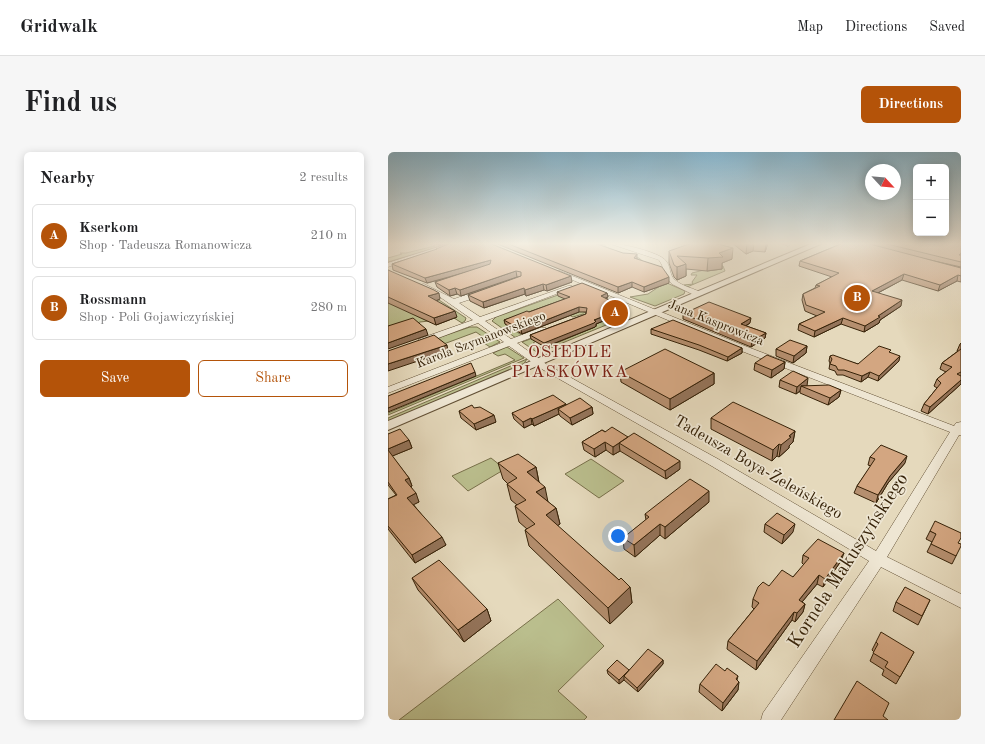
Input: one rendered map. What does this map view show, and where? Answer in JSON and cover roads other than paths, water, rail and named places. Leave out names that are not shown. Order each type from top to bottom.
[{"type":"street","name":"Jana Kasprowicza","points":[[550,270],[655,313],[960,429]]},
{"type":"street","points":[[667,270],[669,277],[674,283],[699,294]]},
{"type":"street","points":[[388,426],[757,270]]},
{"type":"street","name":"Tadeusza Boya-Żeleńskiego","points":[[413,281],[440,293],[454,302],[538,362],[878,559],[961,601]]},
{"type":"street","points":[[416,343],[583,282]]},
{"type":"street","points":[[427,287],[437,284]]},
{"type":"street","points":[[454,302],[488,290]]},
{"type":"street","name":"Karola Szymanowskiego","points":[[388,390],[550,328]]},
{"type":"street","name":"Kornela Makuszyńskiego","points":[[770,720],[878,559],[960,429]]},
{"type":"place","name":"Rossmann","points":[[857,298]]},
{"type":"place","name":"Kserkom","points":[[615,313]]},
{"type":"district","name":"OSIEDLE PIASKÓWKA","points":[[570,362]]}]
